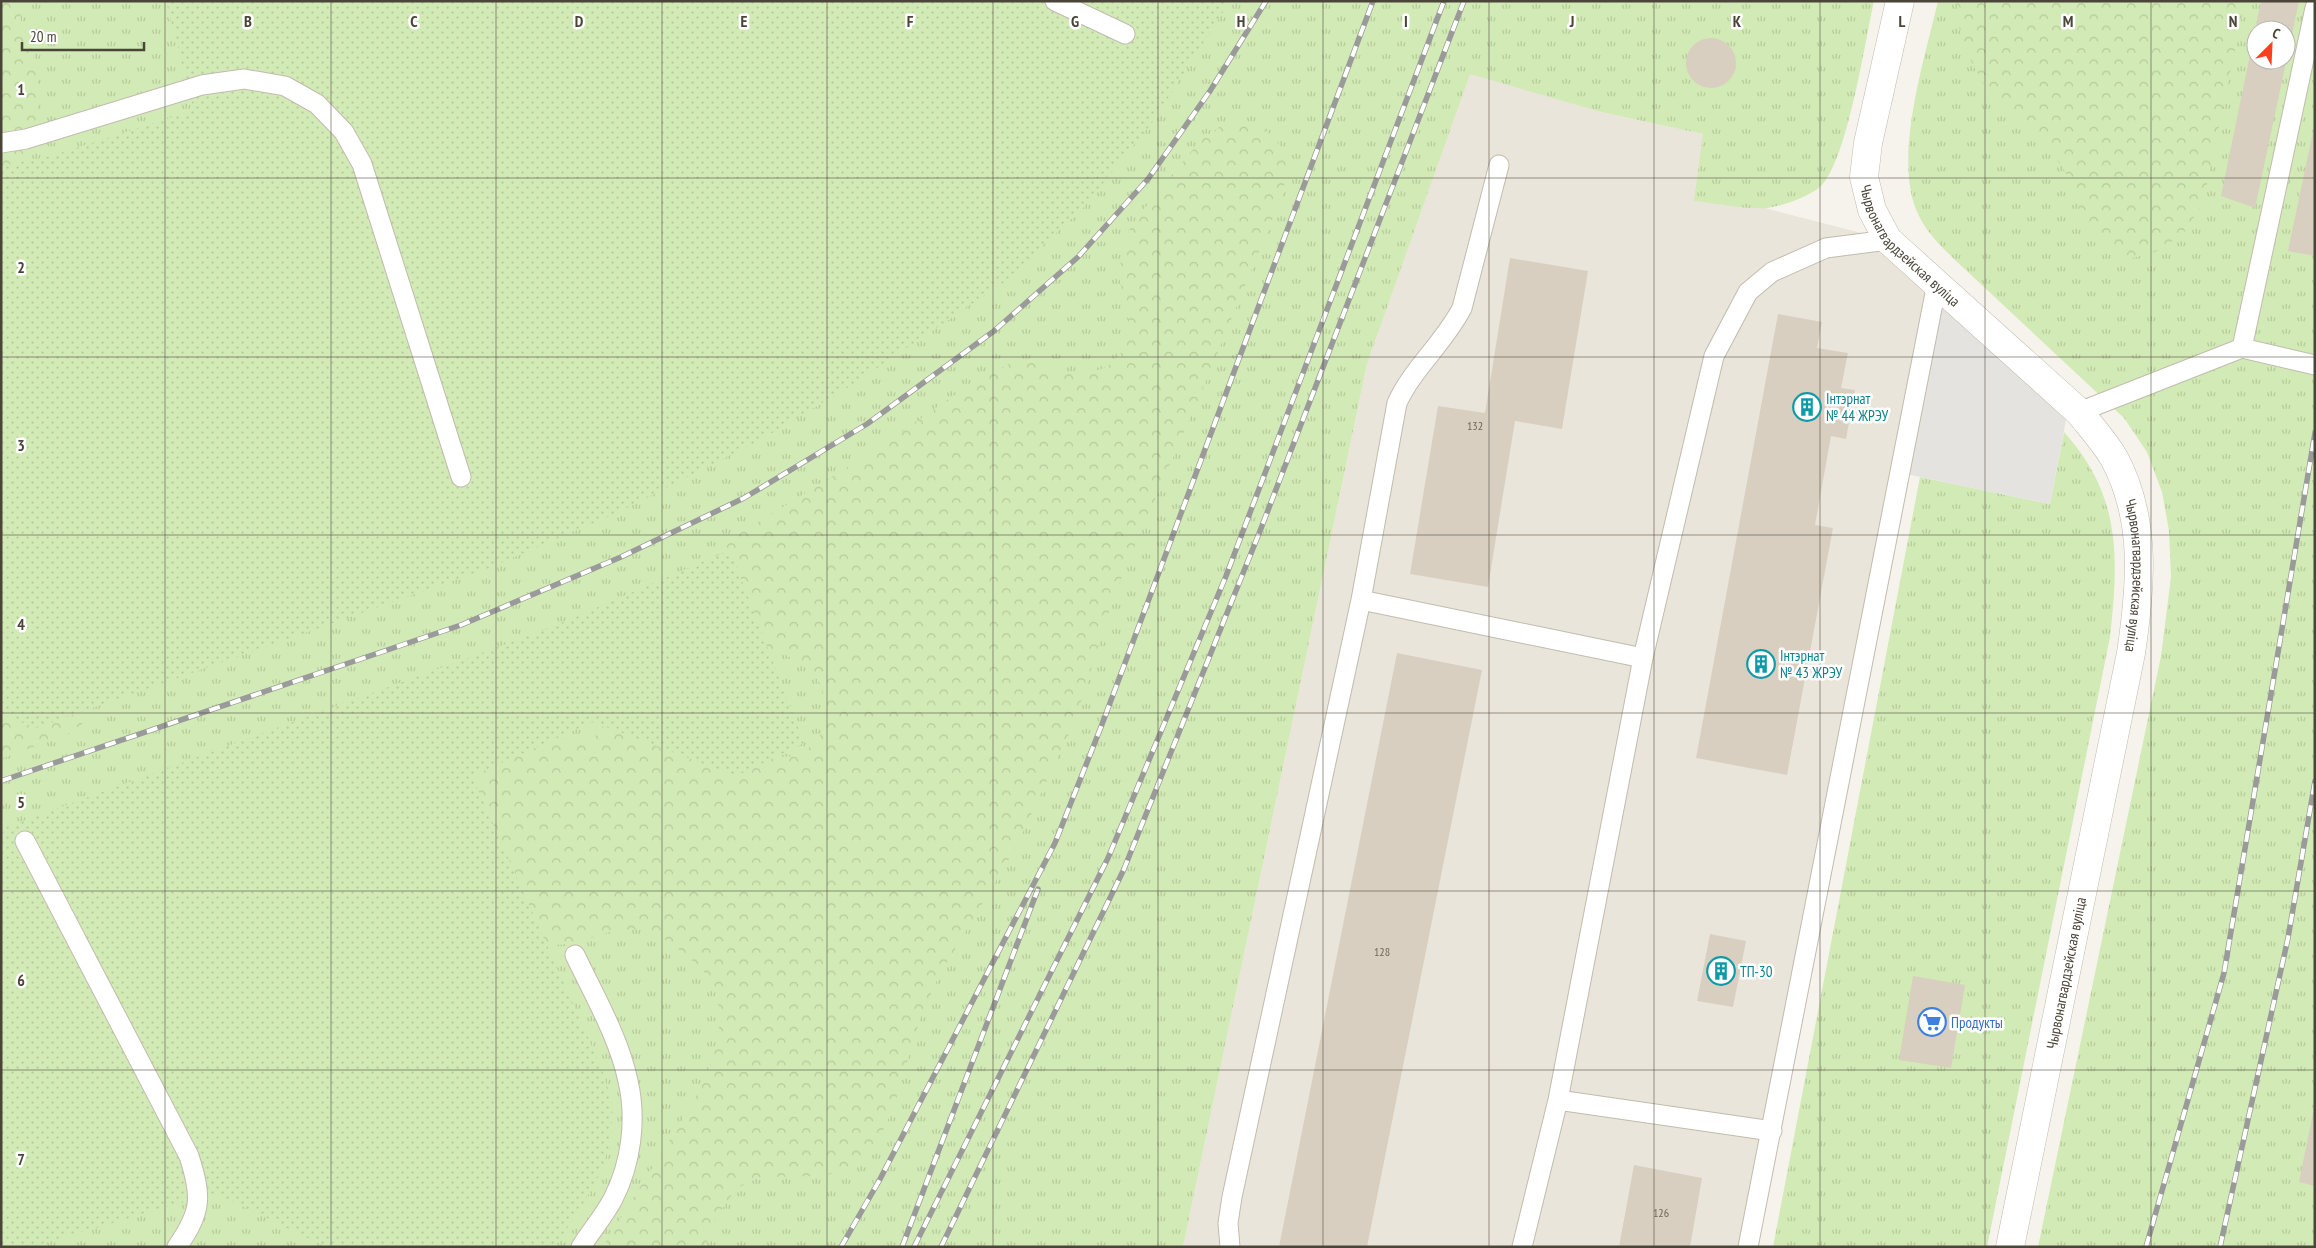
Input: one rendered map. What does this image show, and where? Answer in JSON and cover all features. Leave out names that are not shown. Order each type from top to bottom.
[{"type":"street","name":"Чырвонагвардзейская вуліца","points":[[1900,1],[1868,143],[1864,177],[1872,210],[1888,240],[2079,412],[2113,457],[2129,490],[2138,528],[2138,609],[2131,653],[2010,1247]]},
{"type":"lane","points":[[1055,1],[1125,34]]},
{"type":"lane","points":[[2242,348],[2315,8]]},
{"type":"lane","points":[[1,143],[26,139],[210,84],[244,79],[285,86],[317,104],[344,132],[362,164],[461,477]]},
{"type":"lane","points":[[1230,1247],[1228,1223],[1232,1197],[1361,600],[1397,403],[1406,385],[1441,342],[1462,308],[1499,165]]},
{"type":"lane","points":[[1522,1247],[1558,1100],[1643,658],[1714,356],[1748,292],[1772,272],[1826,248],[1888,240]]},
{"type":"lane","points":[[1748,1247],[1937,283]]},
{"type":"lane","points":[[2079,412],[2242,348],[2315,365]]},
{"type":"lane","points":[[1361,600],[1643,658]]},
{"type":"lane","points":[[25,841],[189,1156],[197,1181],[199,1206],[189,1229],[177,1247]]},
{"type":"lane","points":[[575,955],[616,1044],[628,1081],[632,1123],[628,1163],[613,1199],[581,1247]]},
{"type":"lane","points":[[1558,1100],[1772,1131]]},
{"type":"shaded area","points":[[1470,73],[1601,112],[1704,134],[1695,201],[1765,208],[1888,240],[1937,283],[1748,1247],[1183,1247],[1367,364]]},
{"type":"shaded area","points":[[1937,283],[2069,404],[2050,504],[1901,473]]},
{"type":"green space","points":[[1,1],[1874,1],[1847,128],[1830,174],[1820,187],[1802,198],[1767,208],[1694,201],[1703,134],[1601,112],[1470,74],[1367,364],[1183,1247],[1,1247]]},
{"type":"green space","points":[[1,1],[23,1],[21,20],[33,53],[37,76],[38,114],[29,147],[1,201]]},
{"type":"green space","points":[[166,1],[1230,1],[1152,123],[1083,208],[1003,283],[852,385],[764,438],[617,513],[489,568],[36,728],[1,714],[1,166],[51,156],[194,110]]},
{"type":"green space","points":[[1938,1],[2315,1],[2315,1247],[2038,1247],[2161,656],[2171,577],[2169,531],[2162,492],[2147,452],[2124,418],[1955,260],[1930,234],[1922,222],[1911,194],[1908,168],[1909,139],[1919,80]]},
{"type":"green space","points":[[1957,1],[2245,1],[2203,203],[2184,232],[2161,250],[2133,258],[2104,244],[2081,211],[2063,167],[2030,130],[1987,90],[1961,43]]},
{"type":"green space","points":[[1234,122],[1252,122],[1268,132],[1282,148],[1287,170],[1282,196],[1204,386],[1124,571],[1108,615],[1075,721],[1015,849],[939,976],[922,1013],[894,1106],[880,1137],[861,1158],[846,1169],[824,1176],[760,1177],[737,1188],[716,1217],[705,1247],[603,1247],[682,1120],[703,1082],[712,1061],[717,1041],[719,1020],[717,998],[710,979],[697,965],[670,943],[652,933],[625,930],[575,942],[549,944],[525,932],[477,813],[463,744],[556,735],[576,743],[594,738],[604,725],[756,751],[777,757],[801,756],[820,736],[827,713],[820,683],[807,666],[782,653],[754,649],[686,577],[700,558],[872,452],[982,376],[1009,364],[1033,362],[1059,371],[1084,375],[1107,367],[1122,352],[1129,332],[1127,308],[1120,282],[1121,255],[1128,232],[1139,215],[1200,141],[1221,126]]},
{"type":"green space","points":[[2064,432],[2083,456],[2096,479],[2106,503],[2112,528],[2114,554],[2113,608],[2110,637],[1987,1247],[1773,1247],[1920,477],[2050,504]]},
{"type":"green space","points":[[730,550],[804,743],[736,776],[593,722],[472,776],[602,1069],[612,1107],[612,1127],[609,1146],[603,1164],[587,1198],[555,1247],[326,1247],[215,1193],[31,1247],[1,1247],[1,829],[547,629]]},
{"type":"green space","points":[[1,666],[96,701],[86,721],[68,734],[1,759]]},
{"type":"building","points":[[2261,1],[2299,1],[2295,20],[2257,20]]},
{"type":"building","points":[[1706,38],[1716,38],[1729,45],[1736,58],[1736,68],[1729,81],[1716,88],[1706,88],[1697,84],[1690,77],[1686,68],[1686,58],[1690,49],[1697,42]]},
{"type":"building","points":[[2247,70],[2284,70],[2255,208],[2221,196]]},
{"type":"building","points":[[2315,127],[2315,256],[2288,251]]},
{"type":"building","points":[[1510,258],[1588,271],[1562,429],[1515,421],[1488,587],[1410,574],[1438,406],[1485,413]]},
{"type":"building","name":"Інтэрнат № 43 ЖРЭУ","points":[[1778,314],[1822,322],[1817,348],[1848,353],[1841,388],[1855,390],[1846,439],[1831,436],[1815,525],[1833,528],[1787,775],[1696,758]]},
{"type":"building","points":[[1397,653],[1482,670],[1367,1247],[1279,1247]]},
{"type":"building","name":"ТП-30","points":[[1710,934],[1746,941],[1733,1007],[1697,1001]]},
{"type":"building","name":"Продукты","points":[[1913,976],[1965,985],[1951,1068],[1899,1060]]},
{"type":"building","points":[[2315,1108],[2315,1186],[2299,1182]]},
{"type":"building","points":[[1634,1165],[1702,1178],[1690,1247],[1619,1247]]},
{"type":"railway","points":[[1,781],[461,625],[621,557],[744,498],[867,424],[994,331],[1078,257],[1148,179],[1210,91],[1266,1]]},
{"type":"railway","points":[[841,1247],[879,1181],[1055,843],[1101,727],[1373,1]]},
{"type":"railway","points":[[914,1247],[1108,858],[1226,576],[1444,1]]},
{"type":"railway","points":[[941,1247],[1124,869],[1260,531],[1464,1]]},
{"type":"railway","points":[[2146,1247],[2224,973],[2315,433]]},
{"type":"railway","points":[[2220,1247],[2288,938],[2315,781]]},
{"type":"railway","points":[[902,1247],[1038,889]]},
{"type":"place","name":"Інтэрнат № 44 ЖРЭУ","points":[[1807,407]]},
{"type":"place","name":"Інтэрнат № 43 ЖРЭУ","points":[[1761,664]]},
{"type":"place","name":"ТП-30","points":[[1721,971]]},
{"type":"place","name":"Продукты","points":[[1932,1022]]}]
